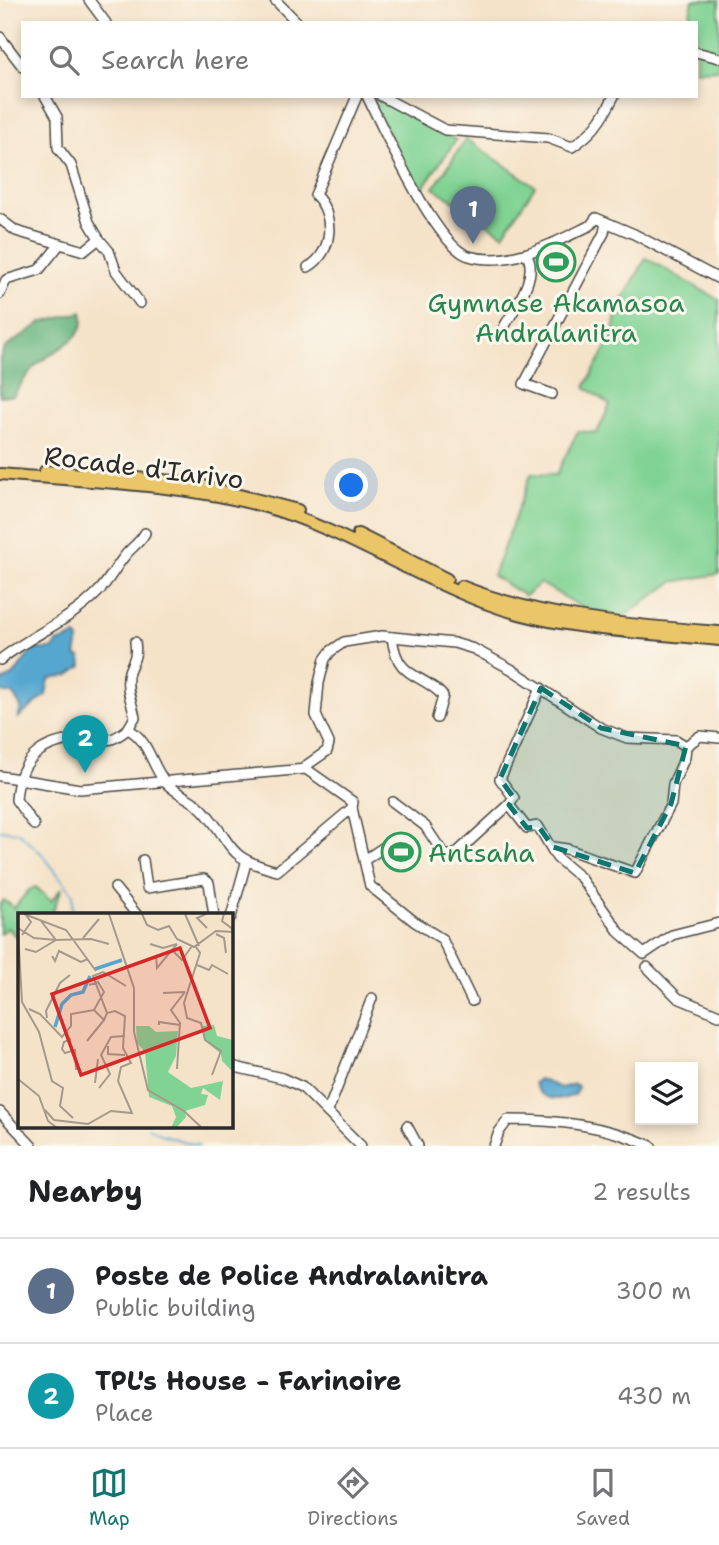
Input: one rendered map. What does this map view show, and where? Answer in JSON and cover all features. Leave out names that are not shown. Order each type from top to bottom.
[{"type":"main road","name":"Rocade d'Iarivo","points":[[0,468],[188,482],[225,489],[311,514],[350,529],[455,583],[530,609],[567,616],[719,632]]},
{"type":"main road","name":"Rocade d'Iarivo","points":[[0,474],[190,491],[261,506],[346,536],[487,604],[565,624],[719,640]]},
{"type":"street","points":[[89,0],[105,21]]},
{"type":"street","points":[[275,0],[296,21]]},
{"type":"street","points":[[0,37],[21,63]]},
{"type":"street","points":[[698,52],[719,58]]},
{"type":"street","points":[[46,98],[57,117],[58,148],[71,165],[89,222],[109,251],[116,271],[140,303]]},
{"type":"street","points":[[308,267],[318,258],[330,227],[325,204],[315,195],[356,98]]},
{"type":"street","points":[[368,98],[418,196],[452,246],[467,256],[489,259],[526,254],[591,225],[596,218],[719,279]]},
{"type":"street","points":[[385,98],[445,131],[548,138],[572,147],[589,136],[601,121],[613,98]]},
{"type":"street","points":[[0,219],[16,231],[84,251],[99,239]]},
{"type":"street","points":[[551,394],[524,384],[604,233],[606,222]]},
{"type":"street","points":[[0,294],[6,280],[39,270],[60,244]]},
{"type":"street","points":[[502,331],[529,279],[532,268],[526,254]]},
{"type":"street","points":[[0,660],[34,634],[76,611],[100,591],[126,553],[145,533]]},
{"type":"street","points":[[392,637],[395,654],[409,674],[432,686],[443,696],[437,718]]},
{"type":"street","points":[[306,769],[307,765],[327,751],[329,743],[316,715],[316,701],[321,669],[331,651],[351,640],[392,637],[454,643],[474,649],[541,688],[601,728],[627,738],[676,740],[686,746]]},
{"type":"street","points":[[34,825],[17,806],[17,778],[37,751],[47,745],[94,738],[113,739],[128,729],[135,716],[127,695],[128,674],[137,654],[135,642]]},
{"type":"street","points":[[393,802],[425,826],[443,853],[452,858],[514,798],[500,779],[541,688]]},
{"type":"street","points":[[128,729],[139,735],[166,783],[204,810],[229,847],[246,863],[277,871],[352,808]]},
{"type":"street","points":[[552,847],[567,849],[635,873],[671,804],[673,785],[682,765],[686,746],[700,737],[719,738]]},
{"type":"street","points":[[0,776],[80,789],[306,769],[353,802],[352,808],[366,859],[370,886],[415,922],[442,939],[471,1001]]},
{"type":"street","points":[[509,805],[527,828],[538,825],[557,858],[581,878],[620,933],[644,954],[672,935],[719,923]]},
{"type":"street","points":[[366,859],[384,848]]},
{"type":"street","points":[[143,860],[147,888],[204,879],[209,883],[214,913]]},
{"type":"street","points":[[232,913],[246,863]]},
{"type":"street","points":[[115,888],[136,913]]},
{"type":"street","points":[[647,967],[678,998],[719,1015]]},
{"type":"street","points":[[328,1111],[372,998]]},
{"type":"street","points":[[233,1067],[292,1082],[328,1111],[361,1146]]},
{"type":"street","points":[[0,1112],[32,1146]]},
{"type":"street","points":[[494,1146],[499,1132],[508,1120],[547,1120],[615,1130],[651,1146]]},
{"type":"street","points":[[407,1126],[418,1146]]},
{"type":"highlighted area","points":[[541,688],[601,728],[686,746],[671,804],[635,873],[553,847],[539,827],[527,828],[509,805],[514,798],[500,779]]},
{"type":"green space","points":[[693,0],[719,0],[719,69],[698,70],[698,21],[688,21]]},
{"type":"green space","points":[[376,98],[456,140],[419,193],[371,101]]},
{"type":"green space","points":[[466,139],[535,186],[503,234],[434,188]]},
{"type":"green space","points":[[646,258],[719,300],[719,574],[673,582],[624,616],[590,612],[540,583],[525,596],[493,576],[531,474],[556,475],[578,431],[597,433],[610,405],[585,387],[613,336],[616,312]]},
{"type":"green space","points":[[82,312],[83,322],[74,338],[39,362],[13,396],[0,396],[0,358],[5,348],[41,323]]},
{"type":"green space","points":[[36,887],[51,901],[62,888],[52,913],[18,913],[18,938],[7,928],[0,934],[0,904],[4,900],[14,908],[29,890]]},
{"type":"water","points":[[76,636],[79,639],[76,656],[81,658],[82,666],[70,675],[49,679],[46,695],[18,718],[21,707],[13,694],[0,692],[0,682],[13,676],[33,649],[53,649],[57,643]]},
{"type":"water","points":[[539,1079],[561,1088],[574,1084],[578,1086],[576,1094],[557,1099],[546,1096],[534,1083]]},
{"type":"waterway","points":[[0,830],[18,832],[42,854],[73,894],[72,913]]},
{"type":"waterway","points":[[150,1128],[160,1134],[199,1146]]},
{"type":"place","name":"Poste de Police Andralanitra","points":[[473,244]]},
{"type":"place","name":"Gymnase Akamasoa Andralanitra","points":[[556,262]]},
{"type":"place","name":"TPL's House - Farinoire","points":[[85,773]]},
{"type":"place","name":"Antsaha","points":[[401,852]]}]
